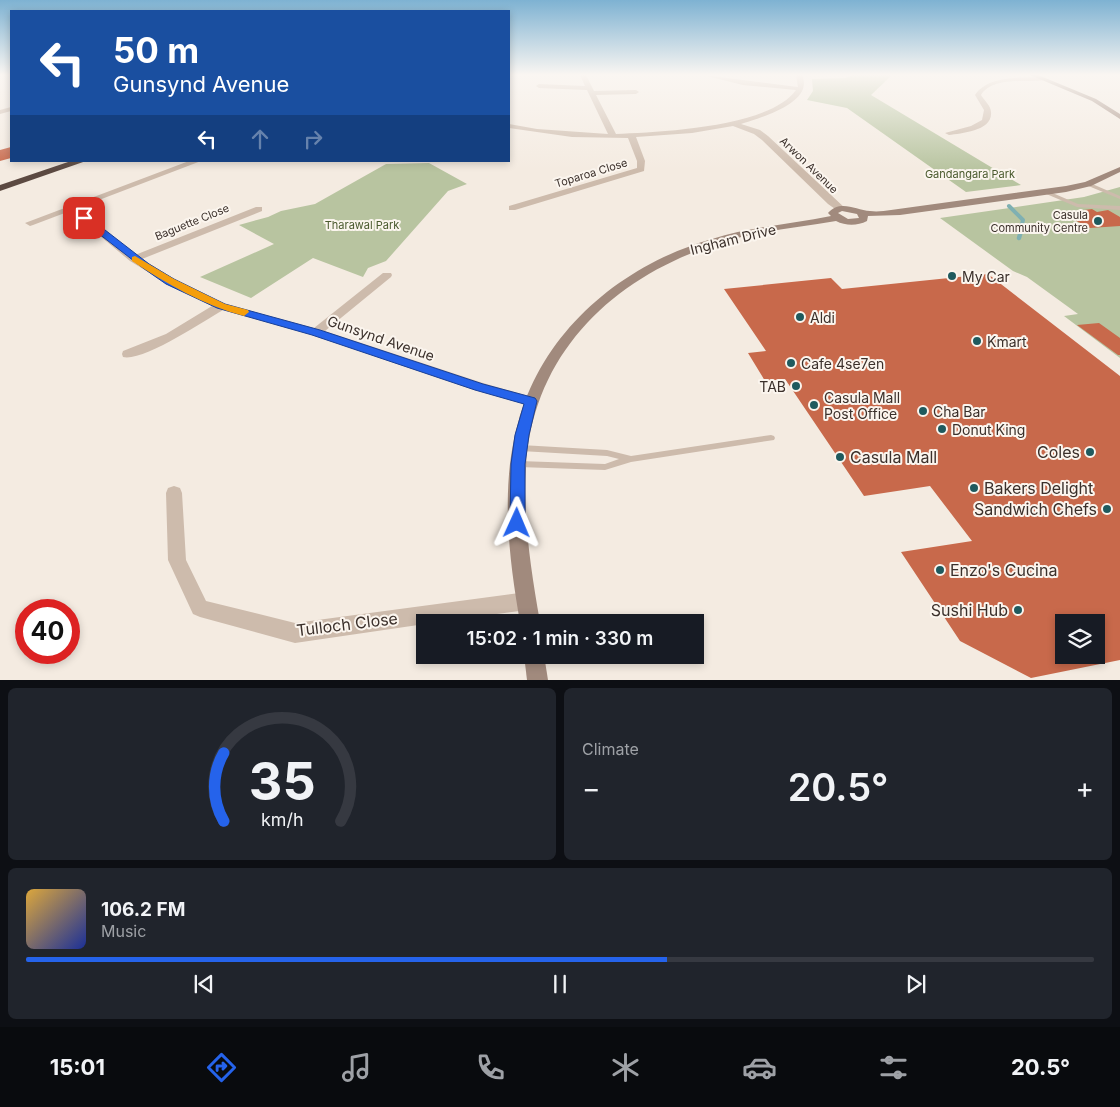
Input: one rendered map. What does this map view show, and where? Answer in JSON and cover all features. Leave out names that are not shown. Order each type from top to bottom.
[{"type":"highway","points":[[0,179],[50,162]]},
{"type":"highway","points":[[0,188],[78,162]]},
{"type":"street","points":[[599,107],[613,136]]},
{"type":"street","points":[[510,128],[570,135],[613,136],[691,131],[735,124],[780,107]]},
{"type":"street","points":[[949,133],[978,126],[989,114],[986,107]]},
{"type":"street","points":[[1104,107],[1120,117]]},
{"type":"street","name":"Arwon Avenue","points":[[735,124],[757,132],[831,202],[839,213]]},
{"type":"street","name":"Toparoa Close","points":[[512,208],[641,169],[641,161],[631,135]]},
{"type":"street","points":[[30,223],[194,162]]},
{"type":"street","points":[[1046,192],[1088,184],[1120,169]]},
{"type":"street","name":"Ingham Drive","points":[[528,614],[517,523],[519,456],[531,401],[543,374],[564,340],[593,307],[629,280],[668,258],[713,242],[839,213],[857,222],[864,219],[862,214],[893,212],[1046,192]]},
{"type":"street","name":"Gunsynd Avenue","points":[[72,208],[134,258],[170,282],[221,306],[316,332],[479,387],[531,401]]},
{"type":"street","name":"Baguette Close","points":[[134,258],[259,209]]},
{"type":"street","points":[[316,332],[387,275]]},
{"type":"street","points":[[128,354],[170,337],[221,306]]},
{"type":"street","name":"Tulloch Close","points":[[174,493],[177,560],[200,608],[295,633],[526,601]]},
{"type":"street","points":[[535,664],[538,680]]},
{"type":"lane","points":[[1088,184],[1120,198]]},
{"type":"lane","points":[[1046,192],[1077,205],[1120,208]]},
{"type":"lane","points":[[519,456],[605,467],[631,459],[771,438]]},
{"type":"lane","points":[[519,456],[606,452],[631,459]]},
{"type":"green space","name":"Gandangara Park","points":[[841,107],[891,107],[1021,185],[966,192],[847,108]]},
{"type":"green space","name":"Tharawal Park","points":[[429,163],[467,184],[448,191],[386,261],[368,268],[363,277],[313,258],[251,298],[200,277],[274,244],[239,225],[268,217],[281,211],[315,204],[386,164]]},
{"type":"green space","points":[[1120,187],[1120,358],[1064,316],[1078,314],[1027,277],[1013,271],[940,218],[1084,197]]},
{"type":"building","points":[[10,147],[10,158],[0,161],[0,150]]},
{"type":"building","name":"Casula Community Centre","points":[[1092,209],[1097,212],[1108,210],[1120,217],[1120,226],[1090,228],[1065,215],[1088,212],[1084,210]]},
{"type":"building","name":"Casula Mall","points":[[988,274],[1120,376],[1120,660],[1105,663],[1105,614],[1055,614],[1055,664],[1100,664],[1031,678],[960,641],[901,552],[972,541],[930,486],[864,496],[785,379],[765,381],[748,353],[766,351],[724,289],[831,278],[842,289]]},
{"type":"building","points":[[1099,323],[1120,338],[1120,355],[1077,325]]},
{"type":"waterway","points":[[1009,206],[1023,220],[1020,232]]},
{"type":"waterway","points":[[1019,238],[1021,231]]},
{"type":"slow traffic","points":[[135,259],[170,282],[221,306],[244,312]]},
{"type":"place","name":"Casula Community Centre","points":[[1098,221]]},
{"type":"place","name":"My Car","points":[[952,276]]},
{"type":"place","name":"Aldi","points":[[800,317]]},
{"type":"place","name":"Kmart","points":[[977,341]]},
{"type":"place","name":"Cafe 4se7en","points":[[791,363]]},
{"type":"place","name":"TAB","points":[[796,386]]},
{"type":"place","name":"Casula Mall Post Office","points":[[814,405]]},
{"type":"place","name":"Cha Bar","points":[[923,411]]},
{"type":"place","name":"Donut King","points":[[942,429]]},
{"type":"place","name":"Coles","points":[[1090,452]]},
{"type":"place","name":"Casula Mall","points":[[840,457]]},
{"type":"place","name":"Bakers Delight","points":[[974,488]]},
{"type":"place","name":"Sandwich Chefs","points":[[1107,509]]},
{"type":"place","name":"Enzo's Cucina","points":[[940,570]]},
{"type":"place","name":"Sushi Hub","points":[[1018,610]]},
{"type":"route","points":[[84,218],[134,258],[170,282],[221,306],[316,332],[479,387],[531,401],[522,435],[518,464],[517,523]]}]
